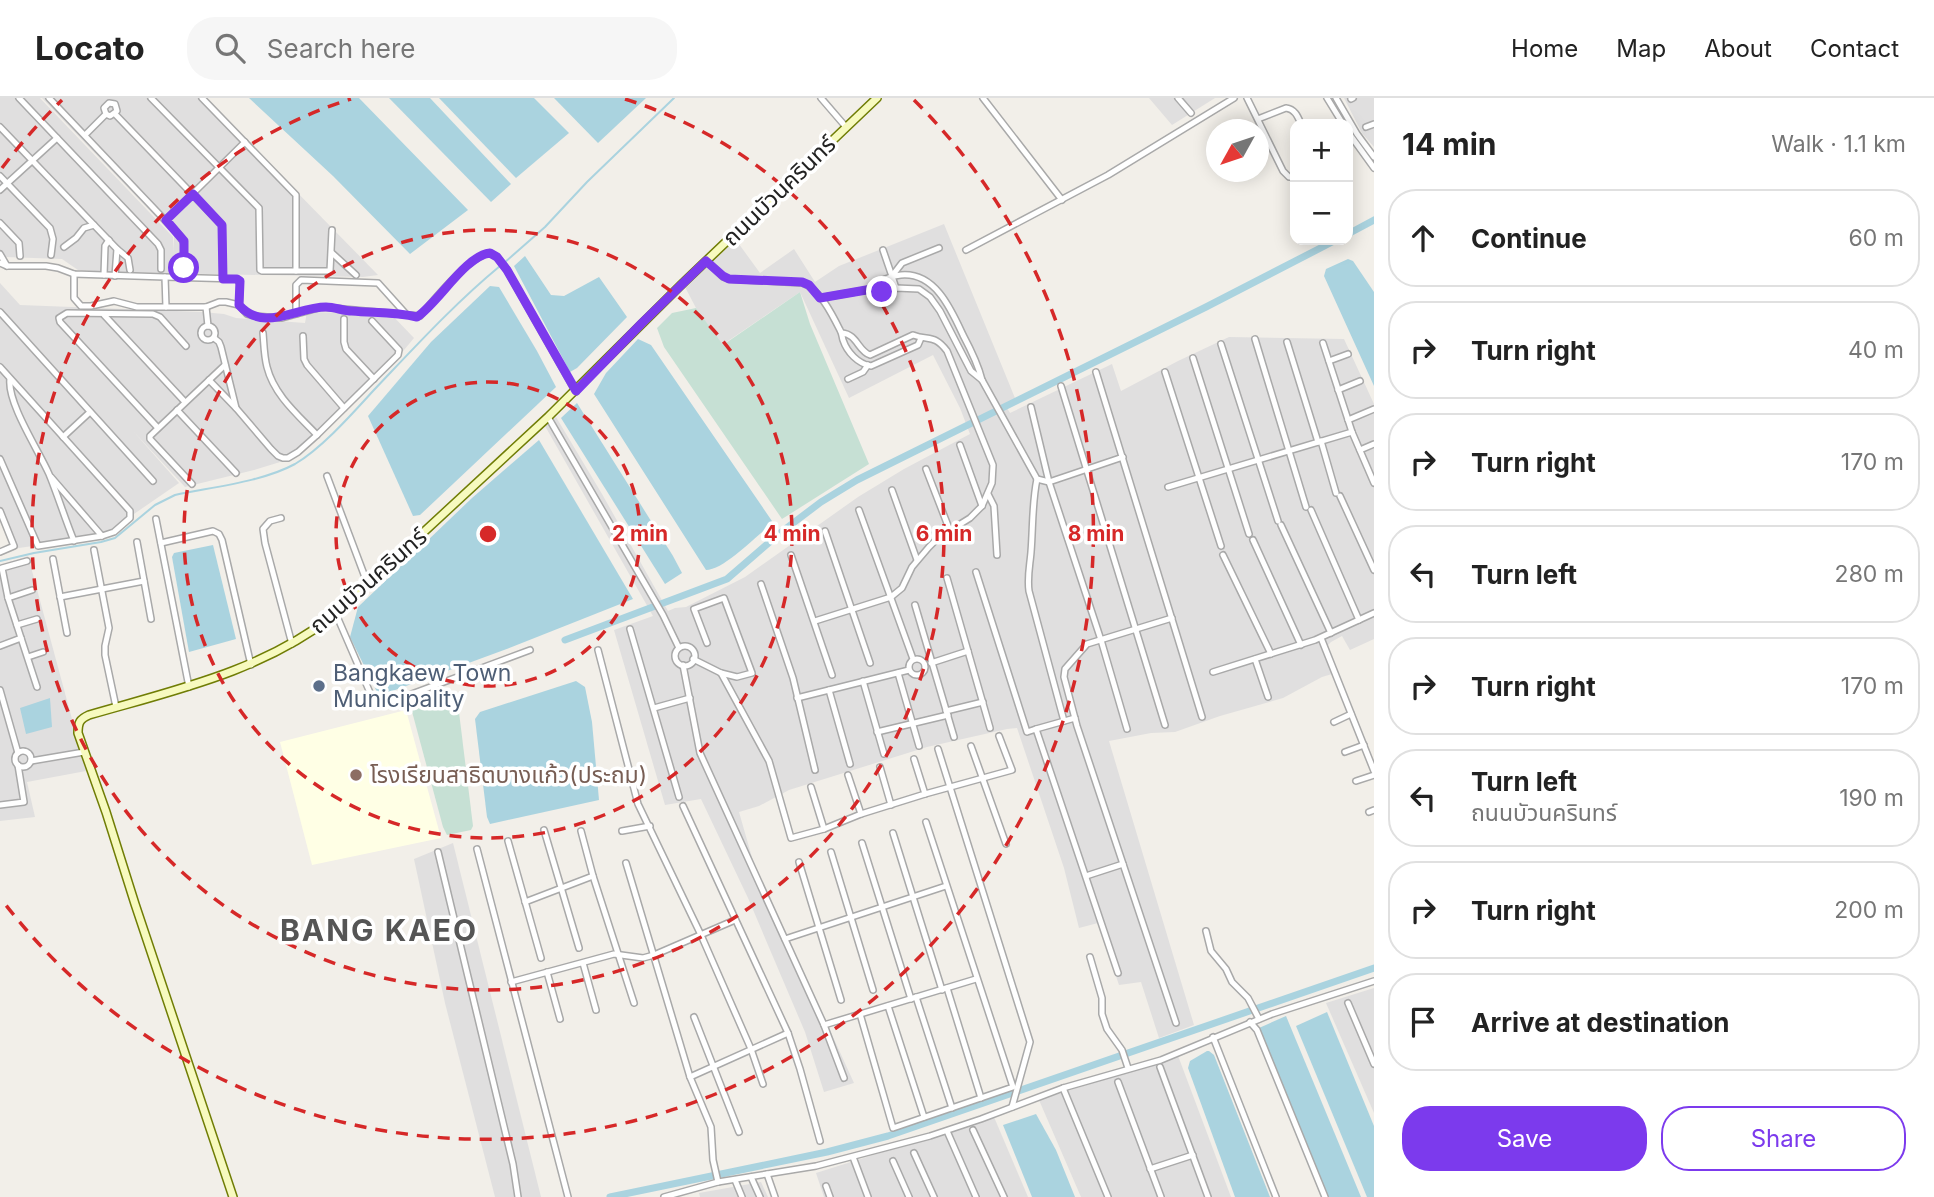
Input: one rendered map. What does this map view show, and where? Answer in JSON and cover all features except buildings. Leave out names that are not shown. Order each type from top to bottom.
[{"type":"street","points":[[19,98],[158,244],[162,269]]},
{"type":"street","points":[[49,98],[184,241],[184,268]]},
{"type":"street","points":[[100,98],[106,104]]},
{"type":"street","points":[[115,114],[116,104],[122,98]]},
{"type":"street","points":[[151,98],[259,208],[260,270],[330,271],[332,230]]},
{"type":"street","points":[[202,98],[296,195],[296,271]]},
{"type":"street","points":[[821,98],[846,127]]},
{"type":"street","name":"ถนนบัวนครินทร์","points":[[233,1197],[84,752],[78,733],[80,719],[188,687],[251,664],[292,644],[336,614],[576,391],[642,323],[877,98]]},
{"type":"street","points":[[982,98],[1062,200]]},
{"type":"street","points":[[1178,98],[1191,113]]},
{"type":"street","points":[[966,250],[1108,175],[1234,98]]},
{"type":"street","points":[[1247,98],[1258,119]]},
{"type":"street","points":[[1331,99],[1341,119]]},
{"type":"street","points":[[1331,99],[1374,157]]},
{"type":"street","points":[[106,104],[106,114]]},
{"type":"street","points":[[106,104],[116,104]]},
{"type":"street","points":[[1260,119],[1286,108],[1291,109],[1299,119]]},
{"type":"street","points":[[85,135],[106,114]]},
{"type":"street","points":[[106,114],[115,114]]},
{"type":"street","points":[[115,114],[223,228],[223,279]]},
{"type":"street","points":[[1366,127],[1374,124]]},
{"type":"street","points":[[0,127],[128,258],[130,270]]},
{"type":"street","points":[[0,190],[57,138]]},
{"type":"street","points":[[1353,139],[1374,168]]},
{"type":"street","points":[[166,220],[245,142]]},
{"type":"street","points":[[1269,142],[1283,171],[1290,177]]},
{"type":"street","points":[[0,176],[50,228],[51,255]]},
{"type":"street","points":[[0,223],[19,243],[20,256]]},
{"type":"street","points":[[64,247],[84,228],[94,225]]},
{"type":"street","points":[[104,275],[105,246],[108,240]]},
{"type":"street","points":[[892,276],[902,263],[939,248]]},
{"type":"street","points":[[115,276],[117,249]]},
{"type":"street","points":[[883,250],[896,288]]},
{"type":"street","points":[[331,253],[356,275]]},
{"type":"street","points":[[74,275],[74,299],[81,306],[114,301],[137,307],[206,307],[219,302],[239,305],[247,314],[254,316],[282,318],[322,307],[420,316],[470,263],[481,255],[490,253],[497,257],[507,270],[576,391]]},
{"type":"street","points":[[0,254],[3,265],[46,266],[74,275],[237,279],[240,281],[239,305]]},
{"type":"street","points":[[706,261],[729,279],[802,282],[809,285],[842,333],[843,340],[852,354],[864,365],[918,345],[921,338]]},
{"type":"street","points":[[872,289],[878,282],[892,276],[907,275],[922,279],[936,289],[950,306],[979,366],[982,380]]},
{"type":"street","points":[[165,277],[166,307]]},
{"type":"street","points":[[296,314],[296,285],[301,281],[378,283],[405,313]]},
{"type":"street","points":[[820,298],[872,289],[882,292],[896,288],[919,289],[930,297],[971,371],[982,380],[992,396],[1037,479],[1032,503],[1031,553],[1027,576],[1065,721]]},
{"type":"street","points":[[940,312],[950,306]]},
{"type":"street","points":[[206,307],[208,326]]},
{"type":"street","points":[[0,312],[153,481]]},
{"type":"street","points":[[158,428],[59,318],[66,313],[158,315],[186,346]]},
{"type":"street","points":[[104,314],[185,402]]},
{"type":"street","points":[[344,319],[346,349],[374,379]]},
{"type":"street","points":[[209,380],[278,456],[288,458],[317,435],[400,352],[372,321]]},
{"type":"street","points":[[208,326],[204,327],[201,335],[206,341],[214,338]]},
{"type":"street","points":[[208,326],[215,330],[214,338]]},
{"type":"street","points":[[263,332],[266,363],[275,386],[286,403],[317,435]]},
{"type":"street","points":[[815,621],[891,597],[902,588],[918,560],[938,538],[970,518],[982,506],[993,475],[993,465],[981,434],[942,344],[930,337],[913,335],[870,355],[865,353],[851,335],[842,333]]},
{"type":"street","points":[[303,337],[304,359],[307,365],[344,408]]},
{"type":"street","points":[[214,338],[221,347],[236,408]]},
{"type":"street","points":[[1255,339],[1309,509],[1359,620]]},
{"type":"street","points":[[1287,342],[1338,494],[1374,570]]},
{"type":"street","points":[[1323,343],[1352,432],[1374,480]]},
{"type":"street","points":[[1221,344],[1279,523],[1331,633]]},
{"type":"street","points":[[852,354],[861,347]]},
{"type":"street","points":[[1329,360],[1348,354]]},
{"type":"street","points":[[1193,358],[1249,534]]},
{"type":"street","points":[[192,484],[150,436],[225,365]]},
{"type":"street","points":[[848,379],[863,372],[868,365]]},
{"type":"street","points":[[0,367],[132,514],[120,528],[102,536],[41,546],[36,543],[0,459]]},
{"type":"street","points":[[1096,372],[1202,717]]},
{"type":"street","points":[[1165,372],[1221,546]]},
{"type":"street","points":[[10,378],[9,386],[14,401],[49,475],[74,541]]},
{"type":"street","points":[[1338,390],[1360,381]]},
{"type":"street","points":[[1062,386],[1165,725]]},
{"type":"street","points":[[1031,407],[1049,482],[1127,729]]},
{"type":"street","points":[[1348,420],[1374,409]]},
{"type":"street","points":[[177,410],[236,473]]},
{"type":"street","points":[[63,437],[90,412]]},
{"type":"street","points":[[548,417],[663,615],[679,648]]},
{"type":"street","points":[[1168,487],[1352,432]]},
{"type":"street","points":[[1360,450],[1374,444]]},
{"type":"street","points":[[960,445],[982,506]]},
{"type":"street","points":[[1037,479],[1049,482],[1123,457]]},
{"type":"street","points":[[926,469],[950,531]]},
{"type":"street","points":[[49,475],[102,536]]},
{"type":"street","points":[[327,476],[368,585]]},
{"type":"street","points":[[892,490],[918,560]]},
{"type":"street","points":[[988,494],[994,506],[997,555]]},
{"type":"street","points":[[859,510],[913,659]]},
{"type":"street","points":[[0,511],[15,546],[0,552]]},
{"type":"street","points":[[281,518],[270,521],[263,529],[292,644]]},
{"type":"street","points":[[156,519],[188,687]]},
{"type":"street","points":[[161,543],[212,531],[219,534],[251,664]]},
{"type":"street","points":[[825,531],[870,663]]},
{"type":"street","points":[[1253,540],[1301,645]]},
{"type":"street","points":[[137,542],[151,619]]},
{"type":"street","points":[[94,550],[109,628],[105,655],[116,707]]},
{"type":"street","points":[[791,555],[832,675]]},
{"type":"street","points":[[1223,555],[1271,654]]},
{"type":"street","points":[[53,559],[67,634]]},
{"type":"street","points":[[27,561],[2,568],[8,598],[37,687]]},
{"type":"street","points":[[976,572],[1027,732],[1075,718]]},
{"type":"street","points":[[947,578],[990,728]]},
{"type":"street","points":[[60,597],[144,581]]},
{"type":"street","points":[[761,584],[789,666],[815,770]]},
{"type":"street","points":[[8,598],[32,590]]},
{"type":"street","points":[[694,659],[721,673],[737,677],[752,673],[724,598],[694,609],[706,643]]},
{"type":"street","points":[[915,605],[954,737]]},
{"type":"street","points":[[1213,672],[1321,638],[1374,613]]},
{"type":"street","points":[[336,614],[371,695],[382,705],[530,650]]},
{"type":"street","points":[[1172,618],[1087,644],[1065,669],[1075,718],[1176,1023]]},
{"type":"street","points":[[16,625],[37,619]]},
{"type":"street","points":[[630,629],[679,797]]},
{"type":"street","points":[[0,646],[21,638]]},
{"type":"street","points":[[1321,638],[1374,773],[1356,781]]},
{"type":"street","points":[[684,646],[694,653],[690,664],[678,663],[675,657],[679,648],[684,646]]},
{"type":"street","points":[[598,650],[639,804],[701,935],[751,1049],[763,1084]]},
{"type":"street","points":[[913,659],[925,664],[932,663],[968,651]]},
{"type":"street","points":[[28,657],[43,652]]},
{"type":"street","points":[[913,659],[909,662],[909,670],[913,675],[922,673],[925,664]]},
{"type":"street","points":[[1255,659],[1268,697]]},
{"type":"street","points":[[683,665],[701,753],[824,1025],[844,1078]]},
{"type":"street","points":[[797,698],[909,670]]},
{"type":"street","points":[[721,673],[769,761],[791,838],[925,794],[1012,770],[999,736]]},
{"type":"street","points":[[898,673],[919,746]]},
{"type":"street","points":[[863,681],[884,754]]},
{"type":"street","points":[[0,690],[18,753],[15,759],[24,802],[0,805]]},
{"type":"street","points":[[829,690],[850,764]]},
{"type":"street","points":[[654,708],[690,698]]},
{"type":"street","points":[[877,732],[983,702]]},
{"type":"street","points":[[1334,722],[1351,714]]},
{"type":"street","points":[[1036,729],[1118,973]]},
{"type":"street","points":[[1345,752],[1364,745]]},
{"type":"street","points":[[971,746],[1006,844]]},
{"type":"street","points":[[938,749],[1030,1042],[1012,1107]]},
{"type":"street","points":[[18,753],[26,751],[31,761]]},
{"type":"street","points":[[18,765],[25,767],[31,761],[84,752]]},
{"type":"street","points":[[914,759],[925,794]]},
{"type":"street","points":[[880,767],[891,806]]},
{"type":"street","points":[[848,775],[861,814]]},
{"type":"street","points":[[811,787],[824,829]]},
{"type":"street","points":[[683,806],[788,1033],[820,1141]]},
{"type":"street","points":[[860,1014],[893,1128],[1013,1087],[926,822]]},
{"type":"street","points":[[622,831],[650,826]]},
{"type":"street","points":[[544,830],[579,948]]},
{"type":"street","points":[[581,831],[634,1003]]},
{"type":"street","points":[[893,833],[982,1098]]},
{"type":"street","points":[[508,841],[541,958]]},
{"type":"street","points":[[862,843],[952,1108]]},
{"type":"street","points":[[477,849],[568,1197]]},
{"type":"street","points":[[438,852],[513,1164],[518,1197]]},
{"type":"street","points":[[831,852],[873,990]]},
{"type":"street","points":[[799,862],[841,1000]]},
{"type":"street","points":[[626,863],[690,1077],[710,1127],[717,1179]]},
{"type":"street","points":[[1086,876],[1123,864]]},
{"type":"street","points":[[525,902],[593,876]]},
{"type":"street","points":[[785,939],[946,886]]},
{"type":"street","points":[[511,982],[618,954],[643,958],[654,955],[735,920]]},
{"type":"street","points":[[1206,931],[1211,951],[1226,969],[1232,982],[1244,992],[1256,1012]]},
{"type":"street","points":[[1090,957],[1102,998],[1102,1014],[1107,1029],[1127,1062]]},
{"type":"street","points":[[583,962],[596,1010]]},
{"type":"street","points":[[547,972],[560,1019]]},
{"type":"street","points":[[824,1025],[976,979]]},
{"type":"street","points":[[664,1197],[717,1179],[735,1180],[816,1166],[947,1131],[1127,1062],[1161,1060],[1250,1022],[1256,1012],[1374,981]]},
{"type":"street","points":[[1348,1003],[1374,1063]]},
{"type":"street","points":[[888,1006],[924,1117]]},
{"type":"street","points":[[694,1017],[739,1132]]},
{"type":"street","points":[[1250,1022],[1257,1030],[1325,1197]]},
{"type":"street","points":[[690,1077],[788,1033]]},
{"type":"street","points":[[1213,1037],[1276,1197]]},
{"type":"street","points":[[1160,1067],[1209,1197]]},
{"type":"street","points":[[1118,1082],[1161,1197]]},
{"type":"street","points":[[1063,1088],[1108,1197]]},
{"type":"street","points":[[973,1130],[1003,1197]]},
{"type":"street","points":[[947,1131],[976,1197]]},
{"type":"street","points":[[914,1153],[934,1197]]},
{"type":"street","points":[[1150,1169],[1193,1155]]},
{"type":"street","points":[[853,1157],[868,1197]]},
{"type":"street","points":[[893,1161],[909,1197]]},
{"type":"street","points":[[767,1174],[775,1197]]},
{"type":"street","points":[[751,1177],[760,1197]]},
{"type":"street","points":[[735,1180],[742,1197]]},
{"type":"street","points":[[826,1185],[830,1197]]},
{"type":"shaded area","points":[[0,98],[40,98],[173,237],[174,252],[174,236],[42,98],[205,98],[378,275],[363,277],[110,272],[78,270],[62,259],[5,257],[0,252]]},
{"type":"shaded area","points":[[1149,98],[1215,98],[1172,125]]},
{"type":"shaded area","points":[[1344,98],[1374,98],[1374,147],[1362,133]]},
{"type":"shaded area","points":[[944,224],[1017,403],[1007,408],[1010,413],[1112,364],[1121,391],[1229,337],[1344,339],[1374,404],[1374,639],[1350,650],[1342,636],[1331,642],[1323,650],[1332,674],[1283,698],[1175,732],[1151,733],[1109,741],[1194,1025],[1159,1038],[1141,982],[1119,985],[1098,923],[1079,928],[1064,868],[1017,728],[927,747],[789,790],[759,806],[739,812],[753,861],[854,1083],[824,1092],[805,1032],[748,898],[701,799],[665,805],[614,630],[653,616],[545,426],[556,417],[668,611],[686,607],[745,577],[858,497],[970,434],[933,355],[849,398],[800,292],[722,345],[685,287],[736,240],[760,273],[794,249],[815,282],[839,266]]},
{"type":"shaded area","points":[[0,283],[20,305],[202,312],[236,318],[305,323],[307,312],[391,314],[414,338],[399,356],[290,459],[185,487],[134,432],[179,483],[102,536],[12,549],[0,519]]},
{"type":"shaded area","points":[[800,292],[810,324],[869,464],[782,519],[664,347],[657,328],[672,313],[696,308],[723,345]]},
{"type":"shaded area","points":[[28,556],[86,771],[27,782],[35,817],[0,821],[0,565]]},
{"type":"shaded area","points":[[454,692],[457,696],[473,826],[471,830],[447,835],[410,704]]},
{"type":"shaded area","name":"โรงเรียนสาธิตบางแก้ว(ประถม)","points":[[406,710],[441,838],[312,865],[280,742]]},
{"type":"shaded area","points":[[453,843],[541,1197],[495,1197],[445,1003],[414,859]]},
{"type":"shaded area","points":[[1374,988],[1374,1113],[1326,1003]]},
{"type":"shaded area","points":[[1177,1053],[1231,1197],[1081,1197],[1039,1100],[1090,1084],[1089,1080]]},
{"type":"shaded area","points":[[994,1117],[1028,1197],[824,1197],[816,1173]]},
{"type":"shaded area","points":[[761,1182],[768,1197],[700,1197],[699,1193]]},
{"type":"water","points":[[249,98],[359,98],[468,210],[410,254],[333,176]]},
{"type":"water","points":[[389,98],[430,98],[511,184],[491,202]]},
{"type":"water","points":[[439,98],[534,98],[569,133],[516,178]]},
{"type":"water","points":[[554,98],[646,98],[598,143]]},
{"type":"water","points":[[525,256],[551,295],[564,296],[599,277],[627,317],[570,372],[514,266]]},
{"type":"water","points":[[1348,259],[1353,261],[1374,292],[1374,386],[1324,276],[1326,269]]},
{"type":"water","points":[[490,286],[499,287],[556,387],[420,515],[413,516],[368,416],[431,342]]},
{"type":"water","points":[[638,339],[651,345],[772,521],[738,553],[713,569],[706,570],[594,394],[606,373]]},
{"type":"water","points":[[577,403],[682,573],[665,584],[561,418]]},
{"type":"water","points":[[539,440],[633,599],[387,693],[377,692],[350,637],[358,607],[472,498]]},
{"type":"water","points":[[213,545],[236,639],[189,652],[172,557],[174,553]]},
{"type":"water","points":[[576,681],[585,687],[592,722],[599,800],[490,824],[475,719],[480,712]]},
{"type":"water","points":[[50,698],[52,727],[26,734],[20,708]]},
{"type":"water","points":[[1327,1012],[1374,1126],[1374,1197],[1367,1197],[1296,1026]]},
{"type":"water","points":[[1286,1016],[1361,1197],[1328,1197],[1259,1028]]},
{"type":"water","points":[[1207,1051],[1214,1055],[1270,1197],[1235,1197],[1188,1068],[1190,1061]]},
{"type":"water","points":[[1036,1114],[1056,1150],[1075,1197],[1032,1197],[1003,1125]]},
{"type":"waterway","points":[[504,263],[545,227],[587,182],[674,98]]},
{"type":"waterway","points":[[1353,231],[1374,220]]},
{"type":"waterway","points":[[565,640],[727,579],[780,533],[821,502],[857,480],[1326,245]]},
{"type":"waterway","points":[[0,561],[115,538],[155,505],[175,495],[252,480],[295,464],[336,430],[435,327],[500,266]]},
{"type":"waterway","points":[[610,1197],[827,1152],[888,1136],[1374,968]]},
{"type":"place","name":"Bangkaew Town Municipality","points":[[319,686]]},
{"type":"place","name":"โรงเรียนสาธิตบางแก้ว(ประถม)","points":[[356,775]]},
{"type":"district","name":"BANG KAEO","points":[[379,931]]},
{"type":"route","points":[[184,268],[184,241],[166,220],[193,194],[222,225],[223,279],[240,281],[239,305],[247,314],[254,316],[282,318],[322,307],[405,313],[417,317],[470,263],[485,253],[494,254],[507,270],[576,391],[706,261],[729,279],[802,282],[815,290],[820,298],[872,289],[882,292]]}]
